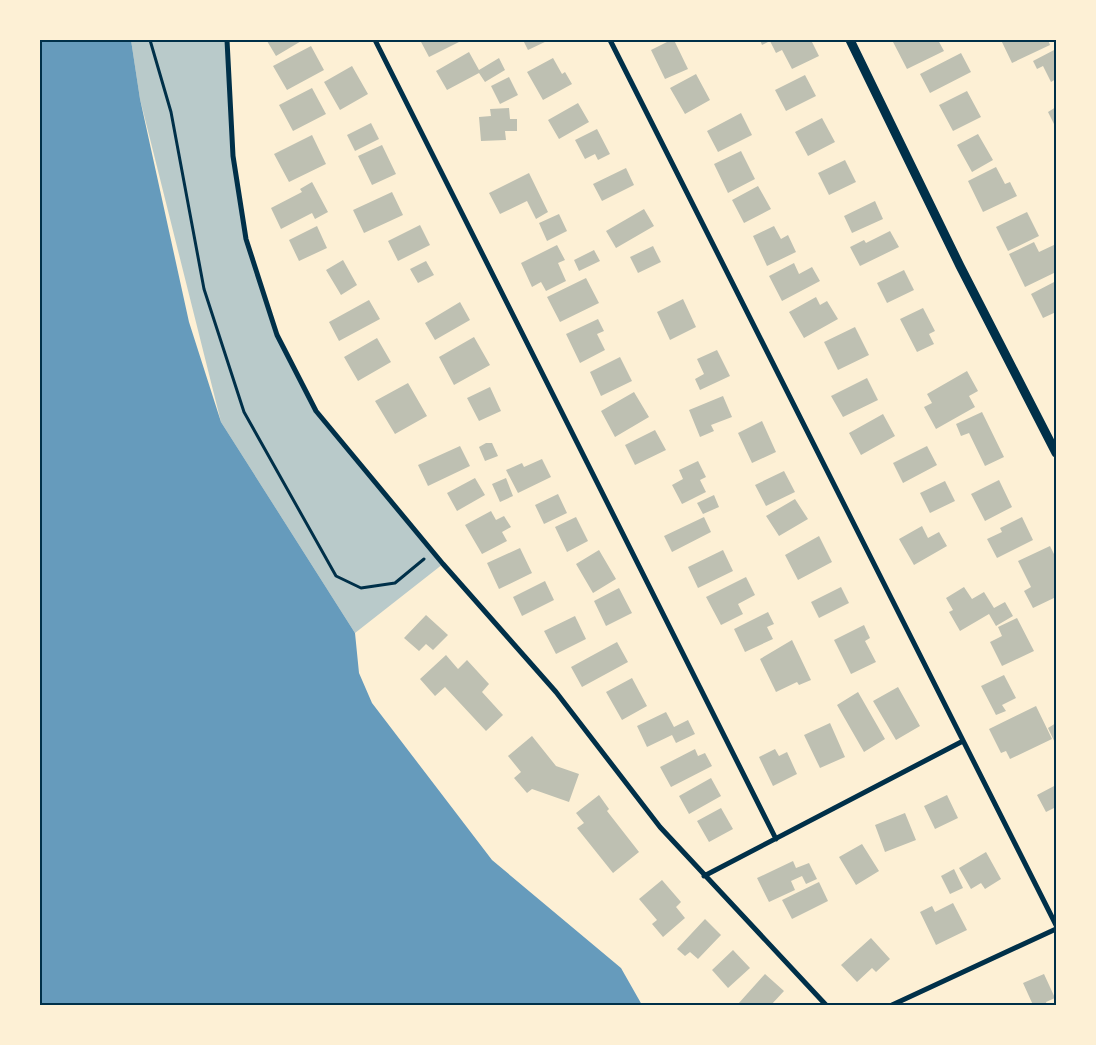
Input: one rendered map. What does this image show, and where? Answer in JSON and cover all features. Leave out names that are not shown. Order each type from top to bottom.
[{"type":"street","points":[[227,40],[233,156],[246,239],[276,335],[316,411],[432,552],[556,692],[660,827],[826,1005]]},
{"type":"street","points":[[375,40],[776,839]]},
{"type":"street","points":[[610,40],[1056,927],[892,1005]]},
{"type":"street","points":[[850,40],[960,266],[1056,453]]},
{"type":"street","points":[[704,876],[963,741]]},
{"type":"path","points":[[150,40],[171,112],[204,288],[244,412],[336,576],[360,588],[395,583],[432,552]]},
{"type":"shaded area","points":[[131,40],[227,40],[233,156],[246,239],[280,341],[316,411],[443,564],[355,633],[221,422],[140,99]]},
{"type":"water","points":[[40,40],[131,40],[140,99],[189,322],[221,422],[355,633],[359,673],[372,703],[492,860],[621,968],[642,1005],[40,1005]]},
{"type":"building","points":[[303,40],[276,56],[267,41]]},
{"type":"building","points":[[420,40],[463,40],[429,57]]},
{"type":"building","points":[[523,40],[549,40],[528,50]]},
{"type":"building","points":[[674,40],[688,69],[665,79],[651,50]]},
{"type":"building","points":[[760,40],[811,40],[819,56],[792,69],[782,50],[776,53],[770,41],[762,45]]},
{"type":"building","points":[[892,40],[938,40],[944,51],[907,69]]},
{"type":"building","points":[[1001,40],[1048,40],[1050,45],[1012,63]]},
{"type":"building","points":[[311,46],[324,70],[287,90],[273,66]]},
{"type":"building","points":[[1056,49],[1056,79],[1051,82],[1043,66],[1037,69],[1033,61]]},
{"type":"building","points":[[469,52],[479,70],[499,58],[505,70],[485,82],[479,73],[447,90],[436,71]]},
{"type":"building","points":[[961,53],[971,72],[930,93],[920,74]]},
{"type":"building","points":[[553,58],[562,74],[565,72],[572,84],[543,100],[527,72]]},
{"type":"building","points":[[352,66],[368,94],[340,110],[324,82]]},
{"type":"building","points":[[696,74],[710,100],[685,114],[670,88]]},
{"type":"building","points":[[805,75],[816,96],[786,111],[775,90]]},
{"type":"building","points":[[509,77],[518,95],[500,104],[491,86]]},
{"type":"building","points":[[312,88],[326,114],[293,131],[279,105]]},
{"type":"building","points":[[967,91],[981,117],[953,131],[939,105]]},
{"type":"building","points":[[578,103],[589,122],[559,139],[548,120]]},
{"type":"building","points":[[1056,107],[1056,128],[1048,112]]},
{"type":"building","points":[[509,108],[510,119],[517,119],[517,131],[505,131],[506,140],[481,141],[479,117],[491,116],[490,109]]},
{"type":"building","points":[[741,113],[752,135],[718,152],[707,131]]},
{"type":"building","points":[[822,118],[835,142],[808,156],[795,132]]},
{"type":"building","points":[[371,123],[379,139],[355,151],[347,135]]},
{"type":"building","points":[[597,129],[610,154],[598,160],[595,154],[585,159],[575,140]]},
{"type":"building","points":[[978,134],[993,160],[972,172],[957,145]]},
{"type":"building","points":[[312,135],[326,164],[289,182],[274,154]]},
{"type":"building","points":[[382,145],[396,174],[372,185],[358,156]]},
{"type":"building","points":[[741,151],[755,179],[728,193],[714,164]]},
{"type":"building","points":[[845,160],[856,182],[829,195],[818,173]]},
{"type":"building","points":[[996,167],[1005,184],[1010,182],[1017,196],[983,212],[968,181]]},
{"type":"building","points":[[626,168],[634,185],[602,201],[593,184]]},
{"type":"building","points":[[529,173],[548,212],[536,219],[527,201],[500,214],[489,193]]},
{"type":"building","points":[[312,182],[328,212],[315,219],[312,213],[281,229],[271,208],[302,192],[300,189]]},
{"type":"building","points":[[758,186],[771,209],[744,223],[732,200]]},
{"type":"building","points":[[392,192],[403,215],[364,233],[353,210]]},
{"type":"building","points":[[875,201],[883,219],[852,233],[844,216]]},
{"type":"building","points":[[644,209],[654,226],[616,248],[606,231]]},
{"type":"building","points":[[1027,212],[1039,236],[1008,251],[996,227]]},
{"type":"building","points":[[559,214],[567,231],[547,241],[539,223]]},
{"type":"building","points":[[420,225],[430,245],[398,261],[388,241]]},
{"type":"building","points":[[317,226],[327,248],[299,261],[289,240]]},
{"type":"building","points":[[774,226],[781,239],[788,235],[796,252],[767,266],[753,236]]},
{"type":"building","points":[[890,231],[899,247],[860,266],[850,247],[864,240],[866,243]]},
{"type":"building","points":[[1034,242],[1039,252],[1056,244],[1056,272],[1025,287],[1009,254]]},
{"type":"building","points":[[557,245],[565,260],[558,263],[566,281],[546,291],[541,282],[532,287],[521,263]]},
{"type":"building","points":[[653,246],[661,262],[638,273],[630,257]]},
{"type":"building","points":[[594,250],[600,261],[579,271],[574,260]]},
{"type":"building","points":[[343,260],[357,285],[341,295],[326,270]]},
{"type":"building","points":[[426,261],[434,275],[418,283],[410,269]]},
{"type":"building","points":[[794,263],[799,274],[812,267],[820,281],[782,301],[769,276]]},
{"type":"building","points":[[904,270],[914,290],[887,303],[877,283]]},
{"type":"building","points":[[586,278],[599,303],[560,322],[547,297]]},
{"type":"building","points":[[1056,281],[1056,312],[1043,318],[1031,294]]},
{"type":"building","points":[[816,297],[820,305],[827,301],[838,319],[804,338],[789,312]]},
{"type":"building","points":[[683,299],[696,327],[670,340],[657,312]]},
{"type":"building","points":[[369,300],[380,319],[339,341],[329,322]]},
{"type":"building","points":[[460,302],[470,320],[435,340],[425,323]]},
{"type":"building","points":[[923,308],[935,331],[929,334],[934,344],[917,352],[900,319]]},
{"type":"building","points":[[598,319],[604,331],[597,334],[605,350],[580,363],[566,334]]},
{"type":"building","points":[[855,327],[869,355],[838,370],[824,342]]},
{"type":"building","points":[[474,337],[490,365],[454,385],[439,357]]},
{"type":"building","points":[[377,338],[391,362],[358,381],[344,357]]},
{"type":"building","points":[[717,350],[730,376],[700,390],[695,379],[704,374],[697,359]]},
{"type":"building","points":[[620,357],[632,381],[601,396],[590,372]]},
{"type":"building","points":[[967,371],[978,391],[969,396],[975,407],[936,429],[924,407],[932,403],[927,394]]},
{"type":"building","points":[[867,378],[878,400],[843,417],[831,396]]},
{"type":"building","points":[[408,383],[427,416],[395,434],[375,401]]},
{"type":"building","points":[[490,387],[501,411],[479,421],[467,398]]},
{"type":"building","points":[[634,392],[649,417],[615,437],[601,411]]},
{"type":"building","points":[[723,396],[732,417],[711,425],[714,431],[700,437],[689,410]]},
{"type":"building","points":[[982,412],[1004,457],[985,466],[969,433],[961,436],[956,424]]},
{"type":"building","points":[[883,414],[895,436],[861,455],[849,433]]},
{"type":"building","points":[[762,421],[776,452],[752,463],[738,433]]},
{"type":"building","points":[[655,430],[666,450],[635,465],[625,445]]},
{"type":"building","points":[[486,443],[492,443],[498,456],[485,461],[479,447]]},
{"type":"building","points":[[460,446],[470,466],[428,486],[418,465]]},
{"type":"building","points":[[927,446],[937,465],[903,483],[893,463]]},
{"type":"building","points":[[542,459],[551,477],[518,493],[506,470],[522,463],[524,467]]},
{"type":"building","points":[[698,461],[706,477],[700,480],[706,492],[682,504],[672,485],[683,479],[679,470]]},
{"type":"building","points":[[784,471],[795,492],[766,506],[755,485]]},
{"type":"building","points":[[475,478],[485,495],[457,511],[447,493]]},
{"type":"building","points":[[506,478],[513,496],[500,502],[492,484]]},
{"type":"building","points":[[999,480],[1012,507],[985,521],[971,494]]},
{"type":"building","points":[[945,481],[955,501],[930,513],[920,493]]},
{"type":"building","points":[[558,494],[567,513],[544,524],[535,505]]},
{"type":"building","points":[[714,495],[719,507],[703,514],[697,503]]},
{"type":"building","points":[[795,499],[808,519],[779,536],[766,516]]},
{"type":"building","points":[[491,511],[496,520],[504,516],[511,527],[502,532],[507,541],[482,554],[465,525]]},
{"type":"building","points":[[576,517],[588,541],[567,552],[555,527]]},
{"type":"building","points":[[704,517],[711,532],[672,552],[664,536]]},
{"type":"building","points":[[1022,517],[1033,540],[997,558],[987,539],[1002,532],[1000,528]]},
{"type":"building","points":[[922,526],[928,538],[939,532],[947,546],[914,565],[899,539]]},
{"type":"building","points":[[819,536],[832,562],[798,580],[785,555]]},
{"type":"building","points":[[1050,546],[1056,558],[1056,597],[1033,608],[1024,591],[1031,587],[1018,561]]},
{"type":"building","points":[[520,548],[532,573],[499,589],[487,563]]},
{"type":"building","points":[[599,550],[616,579],[593,593],[576,564]]},
{"type":"building","points":[[723,550],[733,571],[698,588],[688,567]]},
{"type":"building","points":[[746,577],[755,595],[738,604],[743,614],[721,625],[706,597]]},
{"type":"building","points":[[545,581],[554,600],[522,616],[513,597]]},
{"type":"building","points":[[841,587],[849,603],[819,618],[811,602]]},
{"type":"building","points":[[964,587],[972,599],[984,592],[994,608],[1005,602],[1013,616],[996,626],[989,614],[960,631],[949,612],[953,610],[946,598]]},
{"type":"building","points":[[619,588],[632,613],[606,626],[594,601]]},
{"type":"building","points":[[768,612],[774,624],[767,627],[773,639],[745,652],[734,629]]},
{"type":"building","points":[[426,615],[448,635],[433,650],[426,644],[419,651],[404,638]]},
{"type":"building","points":[[575,616],[586,639],[556,654],[544,631]]},
{"type":"building","points":[[1017,618],[1034,651],[1002,666],[990,642],[1002,636],[998,627]]},
{"type":"building","points":[[864,625],[870,638],[865,641],[876,662],[851,674],[834,640]]},
{"type":"building","points":[[792,640],[811,680],[799,685],[797,682],[776,692],[760,659]]},
{"type":"building","points":[[617,642],[628,662],[582,687],[571,667]]},
{"type":"building","points":[[446,655],[458,669],[467,660],[489,684],[482,692],[503,715],[486,731],[445,687],[435,696],[420,679]]},
{"type":"building","points":[[1004,675],[1016,698],[1002,705],[1006,711],[996,715],[981,686]]},
{"type":"building","points":[[632,678],[647,706],[622,720],[606,692]]},
{"type":"building","points":[[898,687],[920,726],[896,740],[873,701]]},
{"type":"building","points":[[858,692],[885,739],[864,752],[837,705]]},
{"type":"building","points":[[1036,706],[1052,739],[1010,759],[1006,751],[1001,753],[989,729]]},
{"type":"building","points":[[666,712],[674,727],[688,720],[695,734],[676,743],[672,735],[647,747],[637,726]]},
{"type":"building","points":[[830,723],[845,757],[820,768],[804,735]]},
{"type":"building","points":[[1056,723],[1056,745],[1048,728]]},
{"type":"building","points":[[532,736],[556,766],[579,774],[569,802],[532,789],[527,793],[514,778],[521,772],[508,756]]},
{"type":"building","points":[[695,749],[698,756],[705,753],[712,766],[671,787],[660,767]]},
{"type":"building","points":[[775,749],[779,756],[787,752],[797,774],[773,786],[759,757]]},
{"type":"building","points":[[711,778],[721,796],[689,814],[679,796]]},
{"type":"building","points":[[1056,785],[1056,807],[1046,812],[1037,795]]},
{"type":"building","points":[[599,795],[609,809],[607,811],[639,852],[613,873],[577,828],[584,823],[576,813]]},
{"type":"building","points":[[947,795],[958,818],[935,829],[924,806]]},
{"type":"building","points":[[721,808],[733,829],[709,842],[697,821]]},
{"type":"building","points":[[905,813],[916,840],[885,852],[875,825]]},
{"type":"building","points":[[862,844],[879,871],[856,885],[839,857]]},
{"type":"building","points":[[986,852],[1001,879],[985,889],[981,883],[971,889],[959,868]]},
{"type":"building","points":[[793,861],[796,868],[809,863],[817,879],[806,884],[802,876],[791,881],[795,890],[769,902],[757,878]]},
{"type":"building","points":[[954,869],[963,888],[950,894],[941,876]]},
{"type":"building","points":[[662,880],[681,902],[676,907],[685,918],[663,937],[652,924],[657,920],[639,899]]},
{"type":"building","points":[[819,882],[828,901],[792,919],[782,900]]},
{"type":"building","points":[[953,903],[967,930],[936,945],[920,912],[932,906],[935,912]]},
{"type":"building","points":[[705,919],[721,935],[698,959],[690,952],[685,956],[677,949]]},
{"type":"building","points":[[871,938],[890,959],[876,972],[872,968],[857,982],[841,965]]},
{"type":"building","points":[[733,950],[750,968],[728,988],[712,970]]},
{"type":"building","points":[[765,974],[784,991],[771,1005],[739,1005],[738,1004]]},
{"type":"building","points":[[1044,974],[1055,998],[1046,1002],[1047,1005],[1033,1005],[1023,983]]}]
